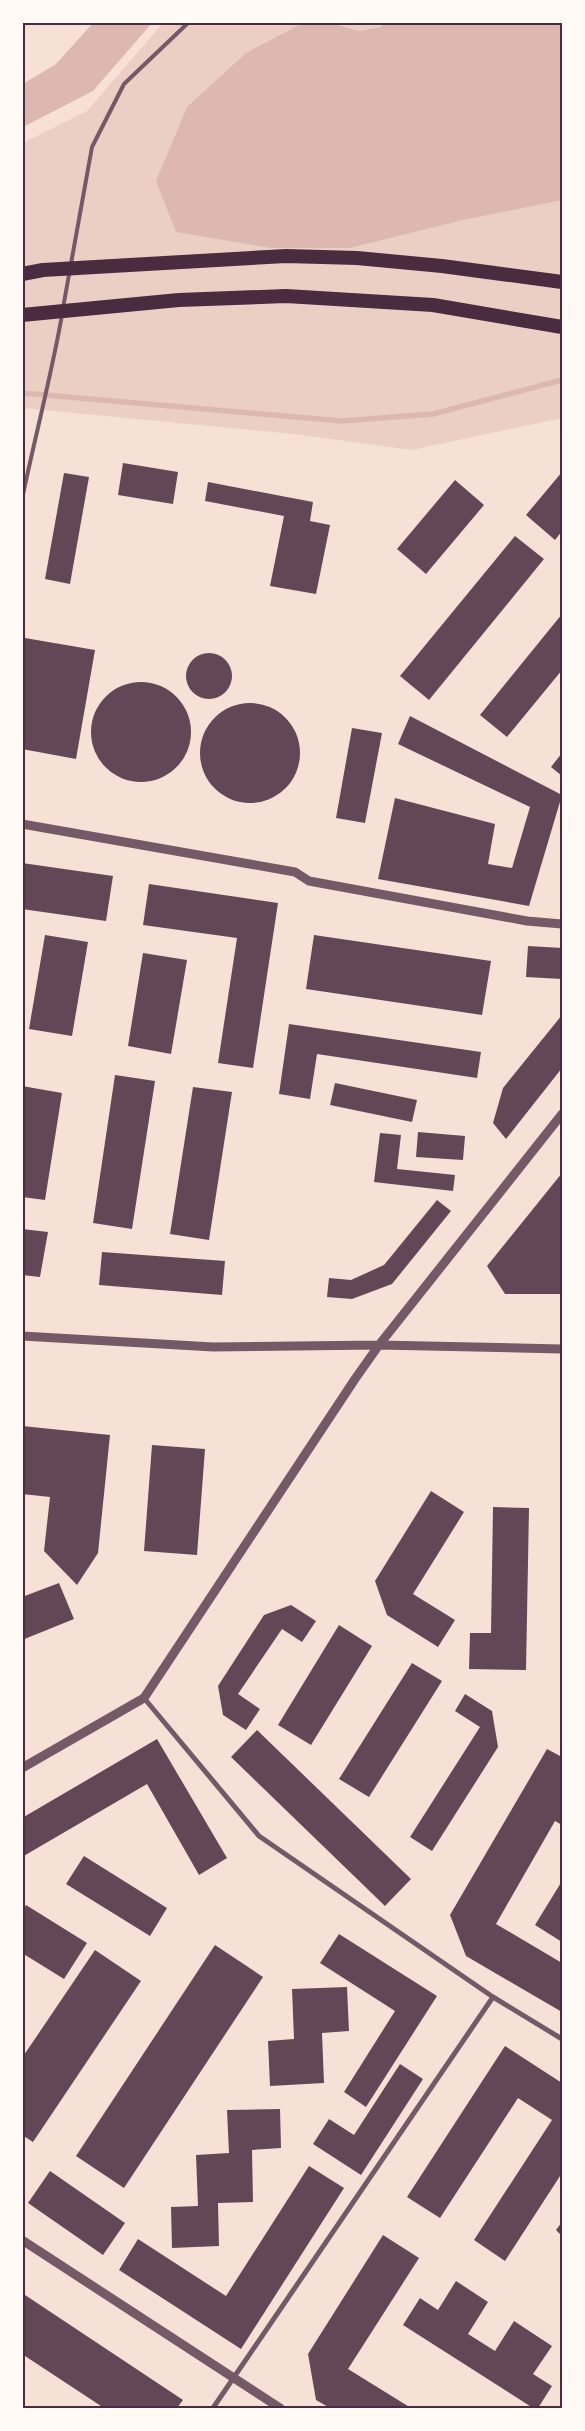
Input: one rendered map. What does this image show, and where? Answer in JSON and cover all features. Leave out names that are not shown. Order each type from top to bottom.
[{"type":"highway","points":[[22,274],[43,270],[286,256],[357,258],[432,265],[514,274],[562,282]]},
{"type":"highway","points":[[22,315],[179,300],[286,296],[433,305],[562,327]]},
{"type":"street","points":[[22,824],[295,872],[309,881],[527,921],[562,924]]},
{"type":"street","points":[[22,1768],[144,1698],[379,1345],[562,1114]]},
{"type":"street","points":[[22,1336],[213,1347],[379,1345],[562,1348]]},
{"type":"street","points":[[144,1698],[259,1836],[493,1997],[562,2038]]},
{"type":"street","points":[[213,2408],[493,1997]]},
{"type":"street","points":[[22,2240],[280,2408]]},
{"type":"lane","points":[[22,499],[38,424],[52,372],[92,147],[124,84],[189,22]]},
{"type":"shaded area","points":[[384,22],[562,23],[562,200],[463,220],[350,248],[271,248],[176,232],[156,181],[187,107],[246,53],[303,23],[330,23],[359,31],[381,27]]},
{"type":"shaded area","points":[[93,23],[152,23],[93,91],[23,127],[23,84],[56,64]]},
{"type":"shaded area","points":[[163,23],[562,23],[562,418],[412,450],[293,434],[23,408],[23,143],[87,111]]},
{"type":"building","points":[[123,463],[178,472],[173,504],[118,495]]},
{"type":"building","points":[[562,472],[562,531],[555,540],[526,515]]},
{"type":"building","points":[[64,473],[89,477],[70,584],[45,579]]},
{"type":"building","points":[[455,480],[484,505],[426,574],[397,549]]},
{"type":"building","points":[[208,482],[313,502],[310,521],[330,525],[316,594],[270,586],[284,516],[205,501]]},
{"type":"building","points":[[515,536],[544,559],[429,700],[400,676]]},
{"type":"building","points":[[562,614],[562,670],[507,737],[480,715]]},
{"type":"building","points":[[25,638],[95,650],[76,759],[22,749],[22,654]]},
{"type":"building","points":[[204,653],[214,653],[228,663],[232,676],[228,689],[222,695],[214,699],[204,699],[190,689],[186,681],[186,671],[196,657]]},
{"type":"building","points":[[141,682],[160,686],[176,697],[187,713],[191,732],[187,751],[176,767],[160,778],[141,782],[122,778],[106,767],[95,751],[91,732],[95,713],[106,697],[122,686]]},
{"type":"building","points":[[250,703],[269,707],[285,718],[296,734],[300,753],[296,772],[285,788],[269,799],[250,803],[231,799],[215,788],[204,772],[200,753],[204,734],[215,718],[231,707]]},
{"type":"building","points":[[410,716],[562,795],[529,906],[378,879],[395,798],[495,824],[488,864],[512,868],[530,807],[398,744]]},
{"type":"building","points":[[352,728],[382,733],[365,823],[336,818]]},
{"type":"building","points":[[562,753],[562,776],[551,767]]},
{"type":"building","points":[[22,863],[113,876],[106,921],[22,909]]},
{"type":"building","points":[[149,884],[278,903],[253,1068],[218,1063],[237,938],[143,925]]},
{"type":"building","points":[[45,935],[88,942],[72,1036],[29,1029]]},
{"type":"building","points":[[314,935],[491,961],[482,1015],[306,989]]},
{"type":"building","points":[[528,946],[562,948],[562,979],[526,977]]},
{"type":"building","points":[[143,953],[187,960],[171,1054],[128,1046]]},
{"type":"building","points":[[562,1015],[562,1068],[506,1139],[493,1123],[503,1088]]},
{"type":"building","points":[[289,1024],[481,1052],[477,1078],[317,1054],[310,1099],[279,1094]]},
{"type":"building","points":[[115,1075],[155,1081],[132,1229],[93,1223]]},
{"type":"building","points":[[335,1083],[417,1100],[412,1122],[330,1105]]},
{"type":"building","points":[[22,1086],[62,1093],[45,1200],[22,1197]]},
{"type":"building","points":[[193,1087],[232,1092],[209,1240],[170,1234]]},
{"type":"building","points":[[418,1132],[465,1136],[463,1160],[416,1157]]},
{"type":"building","points":[[380,1133],[401,1135],[397,1169],[455,1175],[453,1191],[374,1182]]},
{"type":"building","points":[[562,1173],[562,1294],[505,1294],[487,1266]]},
{"type":"building","points":[[437,1200],[451,1211],[392,1284],[352,1299],[327,1297],[329,1278],[351,1280],[384,1265]]},
{"type":"building","points":[[22,1229],[48,1232],[40,1277],[22,1275]]},
{"type":"building","points":[[102,1252],[225,1261],[222,1295],[99,1285]]},
{"type":"building","points":[[22,1426],[110,1435],[98,1553],[77,1585],[44,1551],[50,1497],[22,1494]]},
{"type":"building","points":[[152,1445],[205,1449],[197,1555],[144,1551]]},
{"type":"building","points":[[431,1491],[464,1512],[413,1594],[455,1620],[438,1647],[387,1615],[375,1581]]},
{"type":"building","points":[[493,1507],[529,1508],[526,1670],[469,1669],[470,1633],[491,1633]]},
{"type":"building","points":[[59,1583],[74,1619],[22,1640],[22,1597]]},
{"type":"building","points":[[291,1605],[316,1621],[302,1642],[282,1629],[238,1694],[260,1709],[246,1730],[223,1715],[218,1686],[264,1615]]},
{"type":"building","points":[[339,1625],[372,1646],[311,1745],[278,1725]]},
{"type":"building","points":[[412,1663],[442,1681],[369,1797],[339,1779]]},
{"type":"building","points":[[465,1694],[492,1711],[498,1747],[432,1851],[410,1837],[480,1727],[455,1711]]},
{"type":"building","points":[[257,1730],[411,1879],[385,1906],[231,1757]]},
{"type":"building","points":[[157,1739],[227,1858],[199,1875],[147,1784],[22,1857],[22,1818]]},
{"type":"building","points":[[547,1749],[562,1757],[562,1825],[555,1821],[496,1924],[562,1963],[562,2012],[466,1956],[450,1915]]},
{"type":"building","points":[[84,1856],[167,1908],[150,1936],[66,1884]]},
{"type":"building","points":[[562,1881],[562,1942],[535,1925]]},
{"type":"building","points":[[26,1905],[87,1943],[64,1979],[22,1953],[22,1911]]},
{"type":"building","points":[[339,1934],[437,1996],[366,2107],[344,2092],[395,2011],[320,1963]]},
{"type":"building","points":[[215,1945],[263,1977],[124,2188],[76,2156]]},
{"type":"building","points":[[95,1950],[141,1981],[33,2142],[22,2135],[22,2058]]},
{"type":"building","points":[[347,1987],[349,2031],[322,2033],[324,2083],[270,2086],[268,2041],[294,2039],[292,1989]]},
{"type":"building","points":[[505,2046],[562,2083],[562,2173],[505,2261],[474,2240],[552,2120],[518,2098],[440,2218],[407,2197]]},
{"type":"building","points":[[400,2064],[423,2079],[361,2175],[313,2144],[329,2119],[354,2135]]},
{"type":"building","points":[[280,2109],[281,2148],[252,2150],[253,2202],[218,2203],[219,2246],[172,2248],[171,2207],[198,2206],[196,2155],[229,2153],[227,2110]]},
{"type":"building","points":[[309,2166],[344,2188],[241,2349],[119,2270],[138,2239],[226,2296]]},
{"type":"building","points":[[50,2171],[125,2223],[103,2255],[28,2203]]},
{"type":"building","points":[[562,2222],[562,2236],[556,2230]]},
{"type":"building","points":[[383,2235],[419,2258],[348,2369],[411,2408],[330,2408],[316,2400],[308,2354]]},
{"type":"building","points":[[456,2281],[488,2302],[468,2334],[495,2351],[514,2321],[552,2346],[533,2374],[552,2386],[538,2408],[533,2408],[403,2325],[420,2298],[438,2310]]},
{"type":"building","points":[[25,2295],[183,2400],[177,2408],[104,2408],[22,2354],[22,2299]]},
{"type":"waterway","points":[[22,393],[342,421],[433,414],[562,380]]}]
